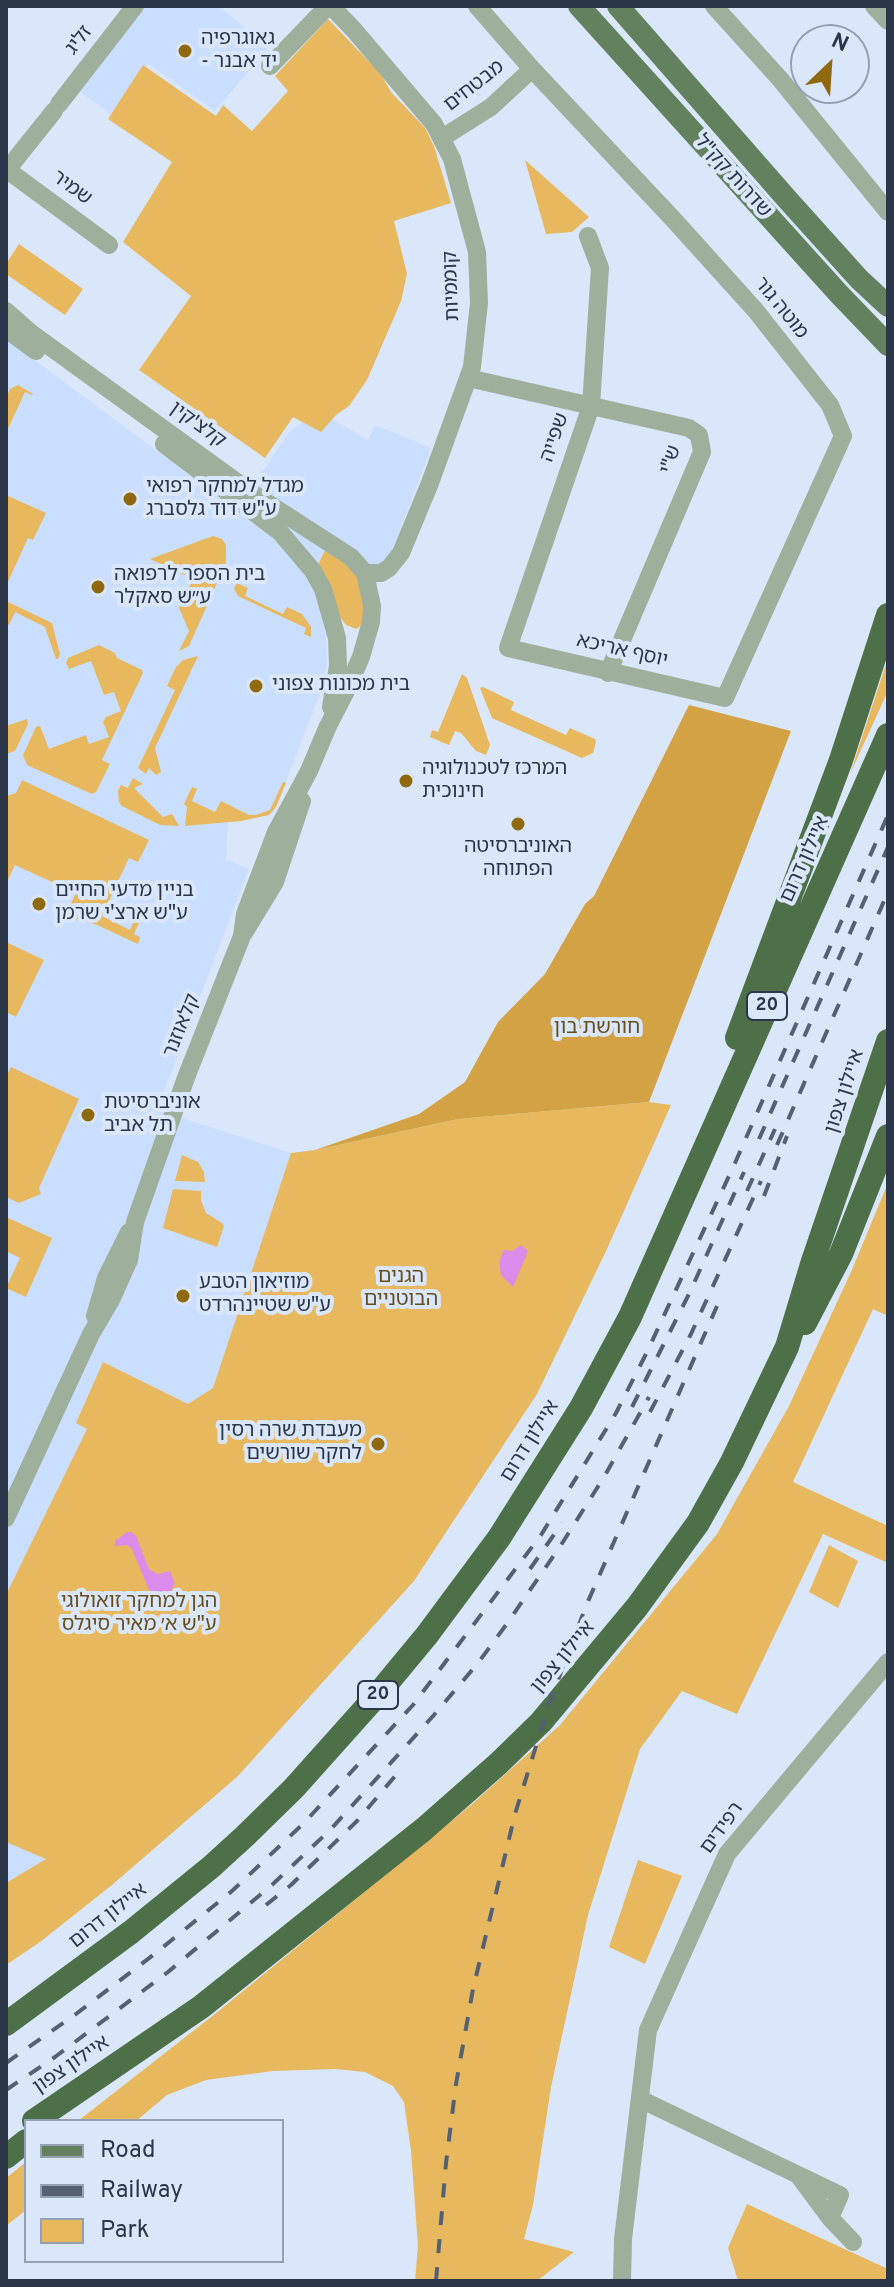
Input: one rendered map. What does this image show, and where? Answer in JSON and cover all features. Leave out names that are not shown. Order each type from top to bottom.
[{"type":"highway","points":[[649,1278],[841,760],[888,615]]},
{"type":"highway","name":"איילון דרום","points":[[6,2024],[131,1932],[211,1867],[294,1788],[379,1693],[499,1538],[600,1374],[649,1278],[888,735]]},
{"type":"highway","name":"איילון צפון","points":[[37,2119],[241,1976],[424,1829],[499,1763],[553,1708],[637,1607],[698,1523],[732,1462],[787,1347],[888,1041]]},
{"type":"highway","points":[[787,1347],[809,1318],[841,1254],[888,1136]]},
{"type":"highway","points":[[54,2119],[158,2037]]},
{"type":"highway","points":[[6,2140],[24,2127]]},
{"type":"highway","points":[[6,2157],[24,2143]]},
{"type":"main road","name":"שדרות קק\"ל","points":[[579,6],[888,345]]},
{"type":"main road","name":"שדרות קק\"ל","points":[[618,6],[859,279],[888,306]]},
{"type":"street","name":"זליג","points":[[7,169],[135,6]]},
{"type":"street","name":"קוממיות","points":[[270,66],[329,6],[354,30],[434,124],[452,159],[477,252],[479,303],[472,367],[401,553],[381,573],[365,573]]},
{"type":"street","name":"מוטה גור","points":[[477,6],[756,311],[830,405],[843,436],[725,698]]},
{"type":"street","points":[[874,6],[888,21]]},
{"type":"street","points":[[725,10],[888,212]]},
{"type":"street","name":"מבטחים","points":[[442,138],[491,107],[532,69]]},
{"type":"street","name":"שמיר","points":[[7,169],[109,245]]},
{"type":"street","name":"שפייה","points":[[508,648],[591,406],[600,268],[588,236]]},
{"type":"street","name":"קלצ'קין","points":[[6,311],[31,333],[240,484],[351,557],[365,573]]},
{"type":"street","name":"קלצ'קין","points":[[6,329],[267,521],[292,544],[313,571],[332,615]]},
{"type":"street","name":"ש\"י","points":[[468,378],[689,428],[699,435],[702,452],[608,673]]},
{"type":"street","points":[[313,571],[319,551],[329,542]]},
{"type":"street","name":"קלאוזנר","points":[[6,1518],[91,1334],[99,1296],[115,1256],[135,1222],[187,1075],[242,936],[275,882],[309,771],[367,638],[372,606],[365,573]]},
{"type":"street","points":[[332,615],[347,631],[367,638]]},
{"type":"street","name":"קלאוזנר","points":[[328,726],[338,666],[332,615]]},
{"type":"street","name":"יוסף אריכא","points":[[508,648],[725,698]]},
{"type":"street","name":"רפידים","points":[[622,2281],[623,2239],[648,2030],[727,1854],[888,1662]]},
{"type":"street","points":[[640,2099],[840,2195],[830,2218],[853,2242]]},
{"type":"shaded area","points":[[141,6],[218,6],[269,47],[215,111],[149,64],[110,114],[77,89]]},
{"type":"shaded area","name":"אוניברסיטת תל אביב","points":[[6,339],[237,510],[289,432],[317,416],[326,416],[368,440],[375,425],[431,448],[391,554],[326,638],[327,664],[320,694],[276,807],[266,816],[228,822],[226,859],[249,869],[157,1110],[291,1153],[315,1150],[47,1859],[6,1883]]},
{"type":"shaded area","points":[[521,1245],[528,1251],[513,1287],[501,1275],[499,1262],[504,1250],[512,1251]]},
{"type":"shaded area","points":[[127,1532],[136,1536],[149,1569],[158,1574],[170,1571],[175,1584],[169,1593],[149,1590],[132,1549],[127,1545],[115,1546],[115,1541]]},
{"type":"green space","points":[[328,19],[380,73],[391,92],[425,128],[434,146],[451,203],[394,221],[407,274],[401,301],[367,380],[349,406],[321,432],[293,417],[265,458],[139,370],[191,296],[123,242],[172,162],[108,119],[143,65],[216,116],[223,105],[252,131],[288,91],[275,76]]},
{"type":"green space","points":[[525,160],[589,217],[572,232],[546,234]]},
{"type":"green space","points":[[19,244],[83,289],[65,315],[6,274],[6,261]]},
{"type":"green space","points":[[18,385],[33,394],[25,392],[6,433],[6,398],[10,389]]},
{"type":"green space","points":[[6,495],[46,513],[33,540],[28,538],[6,586]]},
{"type":"green space","points":[[213,536],[222,539],[226,545],[226,563],[189,646],[179,651],[189,631],[179,608],[193,579],[150,559]]},
{"type":"green space","points":[[330,547],[366,587],[363,624],[356,629],[346,625],[339,616],[318,565]]},
{"type":"green space","points":[[237,583],[248,588],[245,596],[283,614],[287,607],[302,614],[311,627],[311,637],[304,634],[306,628],[238,596],[234,589]]},
{"type":"green space","points":[[6,601],[52,623],[60,654],[58,659],[45,627],[15,612],[9,625],[6,623]]},
{"type":"green space","points":[[99,645],[143,673],[102,760],[110,764],[96,792],[92,794],[27,765],[23,755],[36,727],[40,726],[49,749],[86,735],[89,744],[109,737],[103,722],[106,717],[121,711],[114,692],[104,695],[91,661],[69,669],[66,663],[68,658]]},
{"type":"green space","points":[[198,656],[155,748],[161,772],[156,775],[149,768],[146,774],[138,768],[175,690],[167,686],[183,660]]},
{"type":"green space","points":[[888,658],[888,691],[850,774]]},
{"type":"green space","points":[[462,674],[467,678],[490,745],[486,755],[476,751],[461,733],[455,731],[449,745],[430,737],[432,730],[438,732]]},
{"type":"green space","points":[[480,688],[514,702],[511,710],[566,735],[570,728],[595,739],[593,753],[582,758],[492,718]]},
{"type":"green space","name":"חורשת בון","points":[[689,705],[791,731],[649,1102],[458,1119],[315,1150],[419,1114],[465,1082],[498,1022],[545,974],[585,904],[594,896]]},
{"type":"green space","points":[[27,719],[28,724],[15,751],[6,754],[6,726]]},
{"type":"green space","points":[[133,778],[143,784],[134,788],[163,817],[172,814],[179,826],[160,825],[122,806],[118,791],[121,785],[128,788]]},
{"type":"green space","points":[[22,780],[149,840],[138,862],[129,858],[102,916],[130,930],[138,912],[143,914],[134,934],[140,937],[138,944],[66,914],[76,893],[15,865],[6,884],[6,796],[16,793]]},
{"type":"green space","points":[[283,782],[286,783],[276,807],[269,815],[185,826],[187,807],[184,804],[192,787],[197,789],[192,801],[215,812],[221,801],[249,815],[256,815],[270,810]]},
{"type":"green space","points":[[6,942],[44,960],[16,1017],[6,1012]]},
{"type":"green space","points":[[11,1067],[79,1099],[39,1188],[41,1194],[19,1203],[6,1197],[6,1077]]},
{"type":"green space","points":[[649,1102],[671,1105],[607,1249],[537,1394],[414,1581],[238,1776],[112,1885],[6,1965],[6,1883],[46,1859],[6,1842],[6,1595],[87,1429],[76,1423],[103,1362],[188,1404],[213,1388],[291,1153],[458,1119]]},
{"type":"green space","points":[[182,1155],[198,1162],[205,1182],[175,1181]]},
{"type":"green space","points":[[888,1183],[888,1316],[873,1309],[793,1482],[888,1526],[888,1563],[823,1534],[737,1714],[682,1691],[640,1749],[588,1915],[551,2087],[533,2205],[524,2239],[574,2252],[537,2281],[415,2281],[418,2246],[404,2102],[393,2086],[365,2072],[335,2069],[273,2071],[206,2080],[167,2095],[138,2119],[81,2119],[220,2010],[471,1805],[560,1725],[717,1534],[789,1406]]},
{"type":"green space","points":[[173,1189],[201,1191],[206,1213],[224,1226],[217,1247],[163,1228]]},
{"type":"green space","points":[[6,1217],[52,1238],[26,1297],[6,1288],[20,1258],[6,1251]]},
{"type":"green space","points":[[829,1545],[858,1561],[838,1608],[809,1592]]},
{"type":"green space","points":[[638,1860],[682,1876],[645,1964],[609,1947]]},
{"type":"green space","points":[[24,2164],[24,2212],[6,2226],[6,2178]]},
{"type":"green space","points":[[747,2204],[888,2269],[888,2281],[738,2281],[728,2248]]},
{"type":"railway","points":[[6,2063],[157,1952],[232,1891],[304,1823],[413,1705],[541,1535],[616,1413],[647,1352],[735,1163],[888,815]]},
{"type":"railway","points":[[759,1139],[888,847]]},
{"type":"railway","points":[[777,1145],[888,892]]},
{"type":"railway","points":[[747,1191],[775,1129]]},
{"type":"railway","points":[[764,1196],[787,1136]]},
{"type":"railway","points":[[632,1407],[690,1292],[744,1172]]},
{"type":"railway","points":[[650,1412],[691,1334],[761,1181]]},
{"type":"railway","points":[[436,2281],[456,2084],[473,1989],[515,1814],[549,1704],[586,1606],[717,1306]]},
{"type":"railway","points":[[6,2090],[168,1972],[273,1884],[331,1829],[434,1715],[506,1625],[604,1477],[649,1397]]},
{"type":"railway","points":[[530,1569],[562,1523]]},
{"type":"railway","points":[[266,1905],[357,1821],[396,1775]]},
{"type":"place","name":"גאוגרפיה - יד אבנר","points":[[185,51]]},
{"type":"place","name":"מגדל למחקר רפואי ע\"ש דוד גלסברג","points":[[130,499]]},
{"type":"place","name":"בית הספר לרפואה ע״ש סאקלר","points":[[98,587]]},
{"type":"place","name":"בית מכונות צפוני","points":[[256,686]]},
{"type":"place","name":"המרכז לטכנולוגיה חינוכית","points":[[406,781]]},
{"type":"place","name":"האוניברסיטה הפתוחה","points":[[518,824]]},
{"type":"place","name":"בניין מדעי החיים ע\"ש ארצ'י שרמן","points":[[39,904]]},
{"type":"place","name":"אוניברסיטת תל אביב","points":[[88,1115]]},
{"type":"place","name":"מוזיאון הטבע ע\"ש שטיינהרדט","points":[[183,1296]]},
{"type":"place","name":"מעבדת שרה רסין לחקר שורשים","points":[[378,1444]]},
{"type":"park label","name":"הגנים הבוטניים","points":[[401,1290]]},
{"type":"park label","name":"הגן למחקר זואולוגי ע\"ש א׳ מאיר סיגלס","points":[[139,1614]]}]
